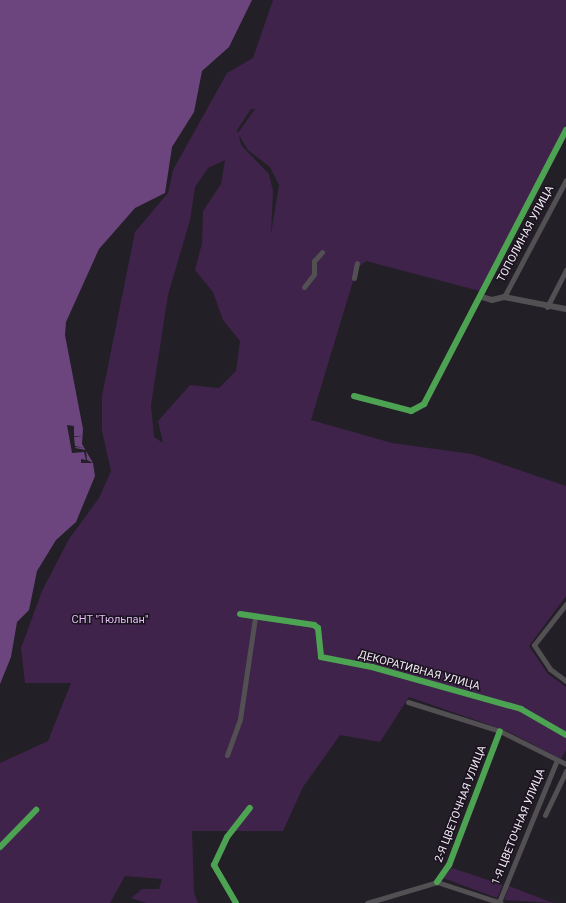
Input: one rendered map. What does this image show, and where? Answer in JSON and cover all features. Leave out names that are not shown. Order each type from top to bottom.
[{"type":"street","points":[[354,396],[411,411],[424,404],[482,298],[566,130]]},
{"type":"street","name":"ТОПОЛИНАЯ УЛИЦА","points":[[504,298],[566,180]]},
{"type":"street","points":[[304,287],[314,274],[314,261],[322,252]]},
{"type":"street","points":[[354,278],[357,263]]},
{"type":"street","points":[[548,307],[566,270]]},
{"type":"street","points":[[482,298],[492,300],[504,298],[566,309]]},
{"type":"street","points":[[566,604],[534,645],[550,669],[566,681]]},
{"type":"street","name":"ДЕКОРАТИВНАЯ УЛИЦА","points":[[240,614],[255,618],[314,625],[318,628],[321,657],[372,667],[521,709],[566,735]]},
{"type":"street","points":[[227,755],[240,719],[255,618]]},
{"type":"street","points":[[408,702],[500,731],[566,764]]},
{"type":"street","name":"2-Я ЦВЕТОЧНАЯ УЛИЦА","points":[[437,882],[449,866],[500,731]]},
{"type":"street","name":"1-Я ЦВЕТОЧНАЯ УЛИЦА","points":[[500,903],[557,760]]},
{"type":"street","points":[[545,815],[566,771]]},
{"type":"street","points":[[236,903],[214,865],[227,837],[250,808]]},
{"type":"street","points":[[0,847],[36,810]]},
{"type":"street","points":[[367,903],[437,882],[500,903]]},
{"type":"green space","name":"СНТ \"Тюльпан\"","points":[[273,0],[566,0],[566,124],[480,291],[366,261],[357,268],[311,420],[392,443],[472,454],[566,486],[566,596],[529,646],[548,674],[566,687],[566,750],[561,759],[507,731],[409,697],[380,742],[340,735],[303,787],[283,831],[192,831],[194,893],[198,903],[146,903],[131,898],[142,889],[159,889],[162,879],[125,876],[110,903],[0,903],[0,763],[48,741],[71,683],[25,683],[21,648],[42,591],[69,539],[99,498],[111,471],[102,431],[102,396],[135,232],[168,193],[173,170],[227,73],[253,58]],"holes":[[[251,109],[255,109],[238,133],[237,130]],[[239,135],[248,150],[270,167],[279,185],[271,234],[273,191],[269,174],[241,145]],[[225,160],[221,184],[203,211],[202,243],[195,270],[213,292],[223,320],[240,341],[236,371],[219,388],[190,385],[158,421],[163,443],[154,437],[151,405],[168,295],[190,220],[195,187],[208,168]]]},
{"type":"green space","points":[[452,868],[503,885],[497,898],[443,878]]},
{"type":"green space","points":[[509,886],[553,903],[504,900]]},
{"type":"shaded area","points":[[0,0],[252,0],[229,47],[202,71],[194,112],[172,147],[165,193],[135,208],[99,249],[66,322],[65,335],[83,429],[82,444],[93,463],[95,476],[76,522],[56,540],[37,571],[29,610],[17,622],[11,657],[0,684]]},
{"type":"pier","points":[[67,425],[74,426],[74,436],[83,437],[74,437],[75,446],[84,448],[75,448],[86,450],[87,460],[93,463],[81,463],[81,459],[86,460],[84,452],[72,453]]},
{"type":"cycle path","points":[[354,396],[411,411],[424,404],[566,130]]},
{"type":"cycle path","points":[[240,614],[314,625],[318,628],[321,657],[372,667],[521,709],[566,735]]},
{"type":"cycle path","points":[[437,882],[449,865],[500,731]]},
{"type":"cycle path","points":[[236,903],[214,865],[227,837],[250,808]]},
{"type":"cycle path","points":[[0,847],[36,810]]}]
